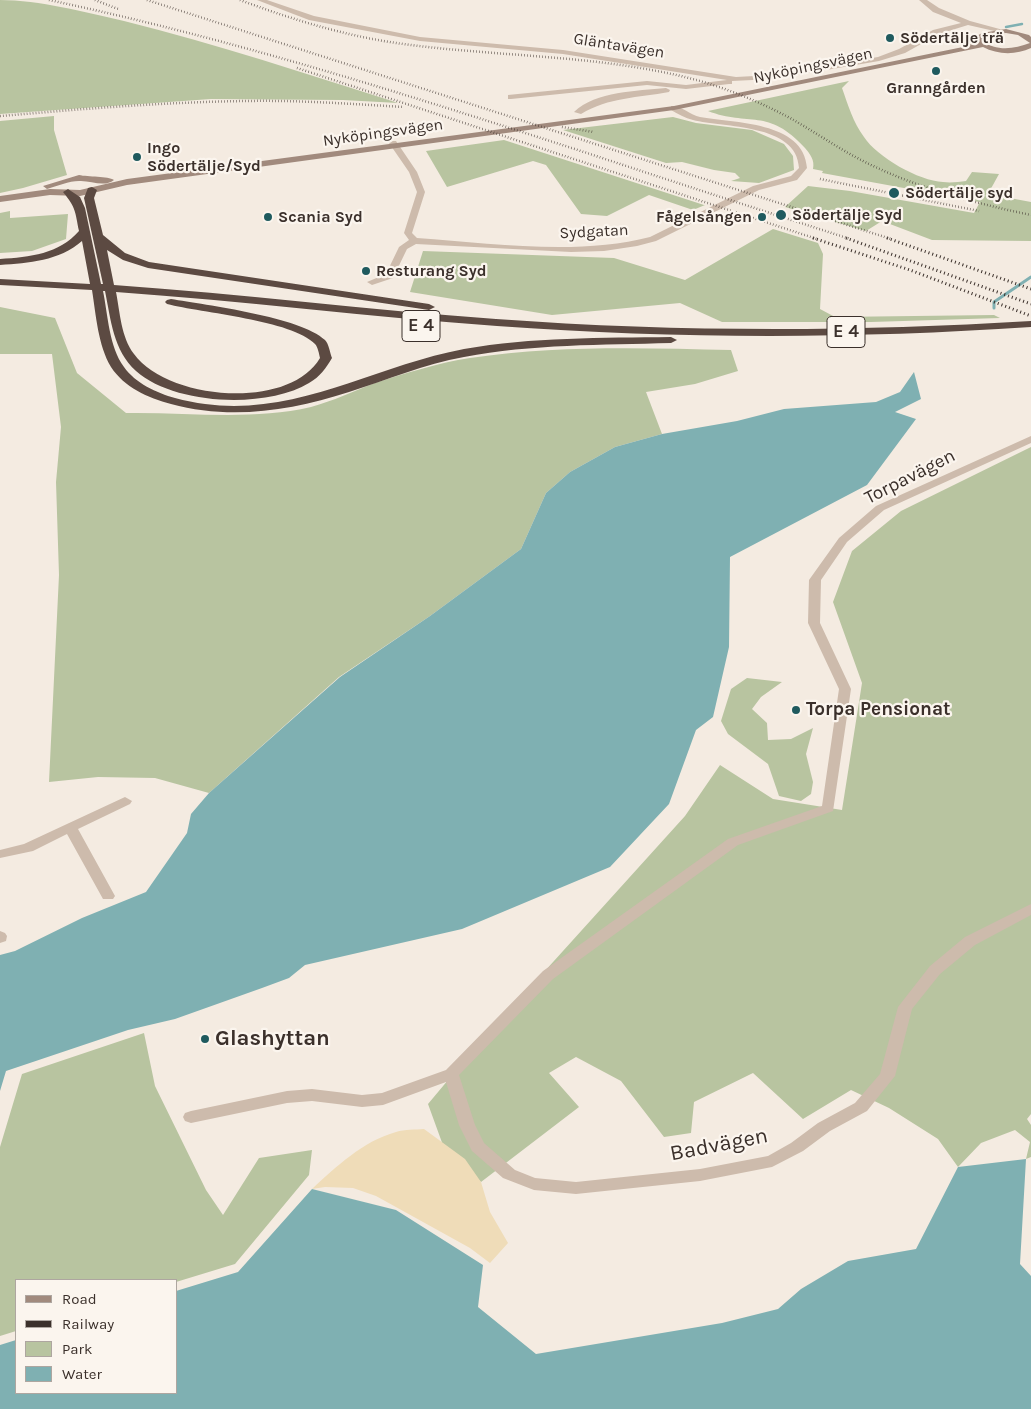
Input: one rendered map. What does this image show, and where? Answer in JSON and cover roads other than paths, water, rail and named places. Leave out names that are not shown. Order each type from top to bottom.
[{"type":"highway","points":[[94,186],[89,198],[123,346],[136,364],[159,380],[174,387],[206,394],[238,396],[264,394],[303,382],[319,370],[326,358],[321,343],[304,331],[291,326],[172,302]]},
{"type":"highway","points":[[64,189],[76,199],[80,208],[110,354],[116,366],[135,384],[148,392],[164,398],[201,407],[262,408],[303,402],[412,366],[483,350],[536,344],[671,340]]},
{"type":"highway","points":[[0,262],[28,259],[54,253],[72,245],[85,231]]},
{"type":"highway","points":[[98,236],[123,257],[156,267],[349,297],[601,328]]},
{"type":"highway","name":"E 4","points":[[0,282],[48,289],[496,323],[601,328],[681,331],[847,332],[1031,324]]},
{"type":"highway","name":"E 4","points":[[0,292],[48,289]]},
{"type":"highway","name":"E 4","points":[[147,296],[172,302],[496,332],[671,340],[873,340],[1031,334]]},
{"type":"main road","points":[[1012,50],[1030,44],[1027,35],[1002,32],[986,33],[978,37],[981,43],[994,49],[1012,50],[1031,56]]},
{"type":"main road","name":"Nyköpingsvägen","points":[[94,186],[674,108],[918,60],[981,43]]},
{"type":"main road","points":[[64,189],[79,178],[94,186]]},
{"type":"main road","points":[[0,198],[64,189],[80,193],[94,186]]},
{"type":"street","name":"Gläntavägen","points":[[260,0],[312,18],[427,40],[563,52],[744,79],[794,74],[879,59],[902,51],[936,32],[968,23]]},
{"type":"street","points":[[922,0],[936,10],[968,23],[986,33]]},
{"type":"street","points":[[968,23],[1002,32]]},
{"type":"street","points":[[511,97],[647,84],[686,87],[704,86],[744,79]]},
{"type":"street","points":[[578,112],[605,100],[666,90],[671,85]]},
{"type":"street","name":"Sydgatan","points":[[414,241],[562,250],[621,248],[654,239],[756,188],[794,178],[803,168],[803,159],[791,143],[769,130],[747,124],[693,118],[674,108]]},
{"type":"street","points":[[372,282],[390,276],[403,247],[414,241],[408,233],[422,192],[413,172],[394,145]]},
{"type":"street","name":"Torpavägen","points":[[451,1074],[548,975],[733,842],[828,808],[845,689],[814,623],[815,580],[843,540],[880,508],[1031,439]]},
{"type":"street","points":[[0,854],[28,848],[125,802]]},
{"type":"street","points":[[70,827],[108,896]]},
{"type":"street","name":"Badvägen","points":[[451,1074],[467,1125],[478,1147],[509,1174],[534,1184],[576,1188],[700,1174],[772,1161],[861,1107],[887,1076],[905,1007],[935,970],[970,941],[1031,909]]},
{"type":"street","points":[[191,1117],[286,1097],[312,1095],[362,1101],[383,1099],[451,1074]]},
{"type":"water","points":[[914,372],[921,399],[895,412],[916,419],[867,485],[730,557],[729,647],[713,717],[696,730],[669,804],[610,867],[462,929],[305,965],[289,978],[175,1019],[128,1030],[6,1071],[0,1091],[0,955],[15,951],[82,918],[146,892],[187,833],[191,814],[209,793],[340,677],[430,616],[521,549],[546,493],[570,472],[615,447],[662,434],[737,421],[784,409],[876,402],[900,392]]},
{"type":"water","points":[[1026,1159],[1020,1264],[1031,1276],[1031,1409],[0,1409],[0,1345],[15,1340],[15,1394],[178,1394],[178,1290],[238,1272],[312,1189],[396,1210],[483,1265],[478,1307],[536,1354],[722,1323],[778,1309],[801,1289],[848,1261],[916,1249],[958,1167]]},
{"type":"waterway","points":[[1006,27],[1022,24]]},
{"type":"waterway","points":[[994,308],[994,302],[1031,277]]},
{"type":"railway","points":[[49,0],[186,32],[322,70],[523,132],[850,239]]},
{"type":"railway","points":[[95,0],[118,9]]},
{"type":"railway","points":[[147,0],[891,239]]},
{"type":"railway","points":[[240,0],[317,26],[376,40],[433,48],[616,64],[689,78],[728,90],[766,106],[790,118],[855,157],[905,180],[967,200],[1031,215]]},
{"type":"railway","points":[[297,68],[817,239]]},
{"type":"railway","points":[[0,116],[124,106],[248,101],[404,107]]},
{"type":"railway","points":[[562,127],[594,132]]},
{"type":"railway","points":[[820,179],[979,211]]},
{"type":"railway","points":[[813,238],[910,270],[1031,316]]},
{"type":"railway","points":[[846,238],[1031,304]]},
{"type":"railway","points":[[887,238],[1031,289]]},
{"type":"place","name":"Södertälje trä","points":[[890,38]]},
{"type":"place","name":"Granngården","points":[[936,71]]},
{"type":"place","name":"Ingo Södertälje/Syd","points":[[137,157]]},
{"type":"place","name":"Södertälje syd","points":[[894,193]]},
{"type":"place","name":"Södertälje Syd","points":[[781,215]]},
{"type":"place","name":"Scania Syd","points":[[268,217]]},
{"type":"place","name":"Fågelsången","points":[[762,217]]},
{"type":"place","name":"Resturang Syd","points":[[366,271]]},
{"type":"place","name":"Torpa Pensionat","points":[[796,710]]},
{"type":"place","name":"Glashyttan","points":[[205,1039]]}]
